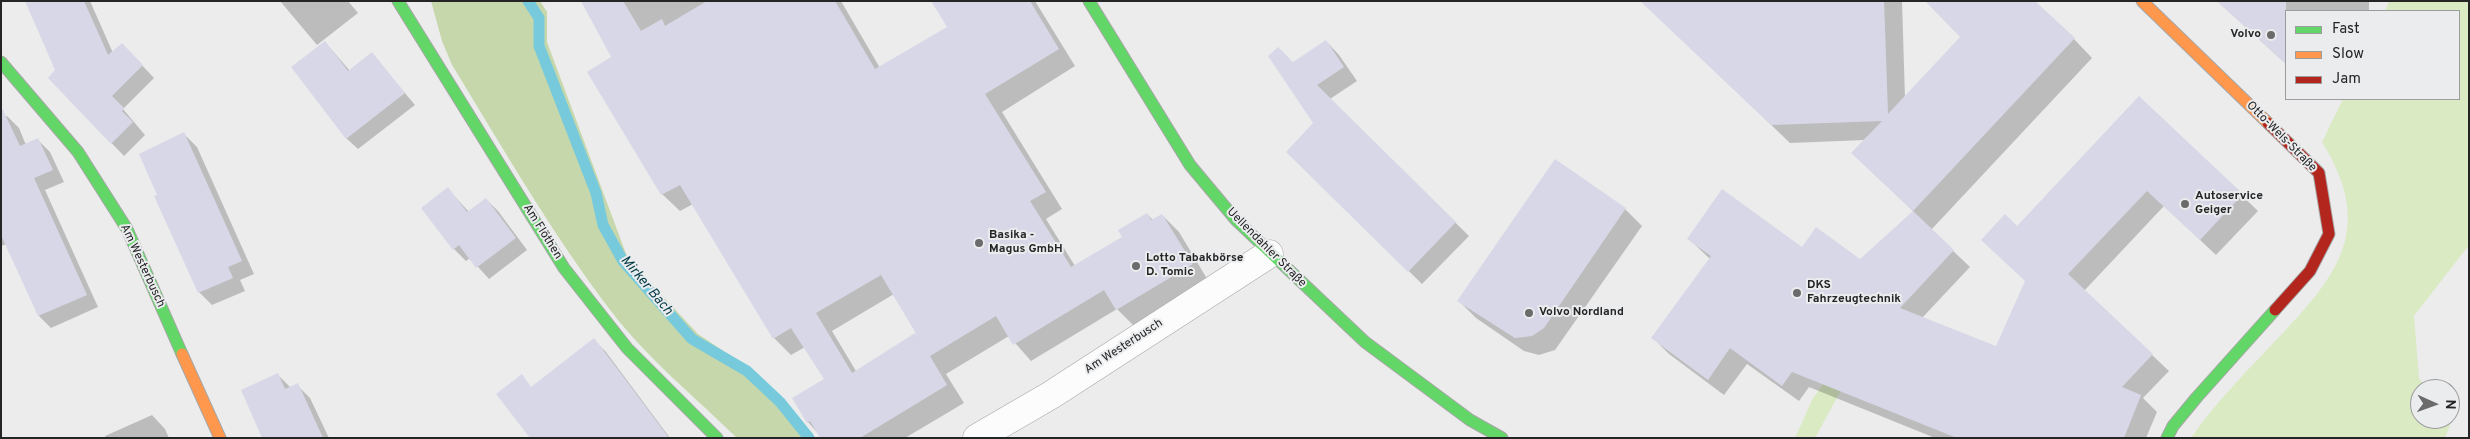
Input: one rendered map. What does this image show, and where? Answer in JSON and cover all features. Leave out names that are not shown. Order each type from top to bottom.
[{"type":"street","name":"Am Flöthen","points":[[398,1],[564,268],[627,348],[717,438]]},
{"type":"street","name":"Uellendahler Straße","points":[[1089,1],[1190,165],[1236,220],[1365,342],[1470,420],[1502,438]]},
{"type":"street","name":"Otto-Wels-Straße","points":[[2142,1],[2319,173],[2328,234],[2310,271],[2173,426],[2167,438]]},
{"type":"street","name":"Am Westerbusch","points":[[1,62],[78,152],[127,229],[220,438]]},
{"type":"street","name":"Am Westerbusch","points":[[977,438],[1051,395],[1270,254]]},
{"type":"green space","points":[[431,1],[540,1],[547,12],[547,42],[628,259],[698,334],[755,372],[785,400],[815,438],[737,438],[624,328],[568,252],[452,65],[442,41]]},
{"type":"green space","points":[[2389,1],[2469,1],[2469,245],[2414,316],[2420,379],[2410,379],[2410,429],[2449,429],[2445,438],[2191,438],[2223,397],[2320,290],[2334,268],[2344,246],[2348,223],[2346,199],[2338,172],[2322,142],[2343,100],[2460,100],[2460,10],[2385,10]]},
{"type":"green space","points":[[1906,261],[1864,348],[1815,438],[1795,438],[1812,400]]},
{"type":"building","points":[[25,1],[84,1],[108,55],[122,43],[143,65],[112,96],[124,108],[122,111],[133,122],[111,144],[48,78],[55,70]]},
{"type":"building","points":[[581,1],[623,1],[641,31],[662,19],[665,26],[707,1],[835,1],[875,69],[947,27],[931,1],[1030,1],[1059,49],[985,94],[1046,192],[1030,201],[1071,267],[1122,237],[1118,230],[1147,213],[1151,220],[1162,214],[1193,264],[1116,310],[1104,290],[1013,345],[996,316],[930,356],[947,385],[860,438],[820,438],[810,421],[807,423],[792,398],[824,379],[791,328],[773,339],[680,185],[661,195],[587,72],[611,57]],"holes":[[[881,275],[920,340],[915,333],[852,373],[816,313]]]},
{"type":"building","points":[[1640,1],[1884,1],[1888,114],[1960,37],[1925,1],[2035,1],[2075,38],[1913,211],[1851,153],[1882,121],[1771,125]]},
{"type":"building","name":"Volvo","points":[[2217,1],[2286,1],[2285,63]]},
{"type":"building","points":[[1326,40],[1344,67],[1317,85],[1456,222],[1408,272],[1286,152],[1313,123],[1268,56],[1278,47],[1293,62]]},
{"type":"building","points":[[325,41],[348,71],[372,52],[405,93],[346,139],[291,67]]},
{"type":"building","points":[[2139,96],[2243,194],[2200,240],[2147,191],[2068,274],[2153,354],[2122,387],[2141,395],[2124,438],[1957,438],[1792,372],[1782,386],[1730,348],[1708,380],[1651,338],[1711,256],[1687,239],[1722,189],[1802,247],[1816,227],[1860,259],[1913,211],[1954,250],[1900,308],[1996,346],[2025,281],[1981,240],[2005,214],[2017,226]]},
{"type":"building","points":[[1,106],[20,146],[38,138],[53,170],[34,178],[87,295],[38,316],[1,235]]},
{"type":"building","points":[[184,132],[242,261],[228,267],[233,278],[198,293],[154,196],[157,195],[139,154]]},
{"type":"building","points":[[1555,159],[1626,208],[1544,328],[1532,336],[1515,338],[1457,301]]},
{"type":"building","points":[[448,187],[467,212],[486,198],[516,238],[476,268],[459,245],[453,250],[421,208]]},
{"type":"building","points":[[594,338],[669,438],[530,438],[496,394],[522,374],[531,387]]},
{"type":"building","points":[[278,373],[285,389],[298,383],[323,438],[262,438],[241,390]]},
{"type":"waterway","name":"Mirker Bach","points":[[528,1],[539,18],[539,46],[596,193],[603,225],[623,261],[692,339],[747,371],[780,402],[809,438]]},
{"type":"traffic: fast","points":[[398,1],[564,268],[627,348],[717,438]]},
{"type":"traffic: fast","points":[[1089,1],[1190,165],[1236,220],[1365,342],[1470,420],[1502,438]]},
{"type":"traffic: fast","points":[[1,62],[78,152],[127,229],[182,354]]},
{"type":"traffic: fast","points":[[2167,438],[2173,426],[2197,397],[2275,310]]},
{"type":"traffic: slow","points":[[2142,1],[2268,123]]},
{"type":"traffic: slow","points":[[182,354],[220,438]]},
{"type":"traffic: jam","points":[[2268,123],[2319,173],[2329,234],[2310,271],[2275,310]]},
{"type":"place","name":"Volvo","points":[[2271,35]]},
{"type":"place","name":"Autoservice Geiger","points":[[2185,204]]},
{"type":"place","name":"Basika - Magus GmbH","points":[[979,243]]},
{"type":"place","name":"Lotto Tabakbörse D. Tomic","points":[[1136,266]]},
{"type":"place","name":"DKS Fahrzeugtechnik","points":[[1797,293]]},
{"type":"place","name":"Volvo Nordland","points":[[1529,313]]}]
